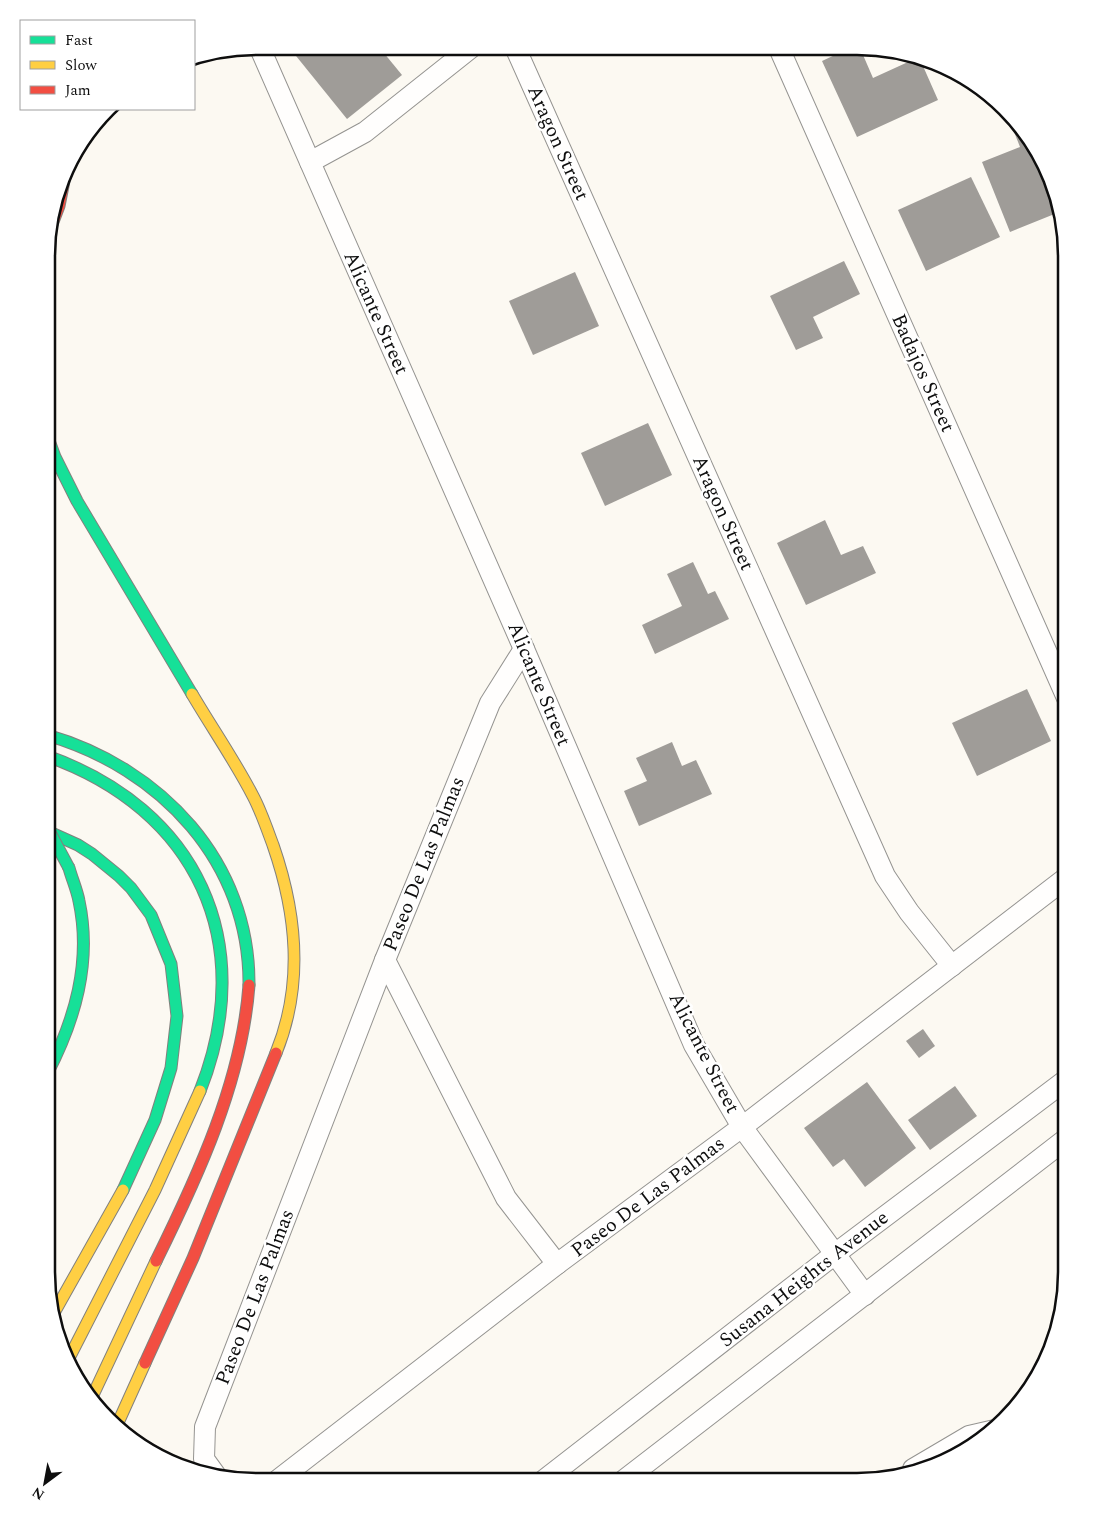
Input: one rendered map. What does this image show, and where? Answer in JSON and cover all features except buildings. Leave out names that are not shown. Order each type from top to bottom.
[{"type":"highway","points":[[55,457],[78,501],[253,796],[275,848],[288,898],[293,934],[295,965],[286,1021],[278,1048],[193,1258],[120,1420]]},
{"type":"highway","points":[[55,738],[88,749],[126,768],[152,786],[193,826],[208,847],[230,888],[241,921],[249,972],[244,1029],[222,1109],[193,1184],[160,1256],[109,1357],[94,1392]]},
{"type":"highway","points":[[55,759],[87,771],[113,786],[139,806],[176,844],[189,860],[208,895],[217,925],[222,957],[221,1012],[211,1059],[198,1095],[164,1176],[72,1353]]},
{"type":"highway","points":[[55,833],[98,858],[131,887],[145,906],[158,928],[174,980],[177,1033],[170,1076],[149,1138],[114,1210],[58,1306]]},
{"type":"highway","points":[[55,841],[69,868],[78,900],[83,927],[84,952],[82,982],[74,1014],[55,1058]]},
{"type":"street","name":"Alicante Street","points":[[263,55],[524,649],[694,1045],[742,1127],[865,1295]]},
{"type":"street","points":[[310,162],[365,132],[462,55]]},
{"type":"street","name":"Aragon Street","points":[[519,55],[886,876],[909,912],[952,966]]},
{"type":"street","name":"Badajos Street","points":[[783,55],[1058,680]]},
{"type":"street","name":"Paseo De Las Palmas","points":[[210,1468],[204,1459],[205,1427],[385,960],[490,703],[524,649]]},
{"type":"street","name":"Paseo De Las Palmas","points":[[287,1473],[557,1264],[742,1127],[1058,884]]},
{"type":"street","points":[[385,960],[506,1198],[557,1264]]},
{"type":"street","name":"Susana Heights Avenue","points":[[553,1473],[835,1254],[1058,1086]]},
{"type":"street","points":[[634,1473],[1058,1145]]},
{"type":"street","points":[[930,1459],[969,1436],[976,1434]]},
{"type":"traffic: fast","points":[[55,457],[77,501],[192,694]]},
{"type":"traffic: fast","points":[[55,738],[88,750],[127,771],[161,796],[191,826],[216,861],[234,899],[245,940],[249,985]]},
{"type":"traffic: fast","points":[[55,760],[99,779],[142,810],[177,846],[202,888],[217,934],[222,983],[217,1036],[200,1091]]},
{"type":"traffic: fast","points":[[55,835],[92,854],[131,888],[151,915],[171,964],[177,1016],[171,1068],[155,1120],[123,1190]]},
{"type":"traffic: fast","points":[[55,842],[69,868]]},
{"type":"traffic: fast","points":[[55,1058],[73,1012],[82,968],[83,924],[78,897],[69,868]]},
{"type":"traffic: slow","points":[[192,694],[239,770],[256,802],[273,845],[288,897],[292,923],[294,975],[291,1001],[276,1053]]},
{"type":"traffic: slow","points":[[72,1353],[155,1190],[200,1091]]},
{"type":"traffic: slow","points":[[58,1306],[123,1190]]},
{"type":"traffic: slow","points":[[94,1392],[156,1261]]},
{"type":"traffic: slow","points":[[119,1419],[145,1363]]},
{"type":"traffic: jam","points":[[156,1261],[202,1162],[228,1092],[245,1021],[249,985]]},
{"type":"traffic: jam","points":[[145,1363],[193,1258],[276,1053]]}]
